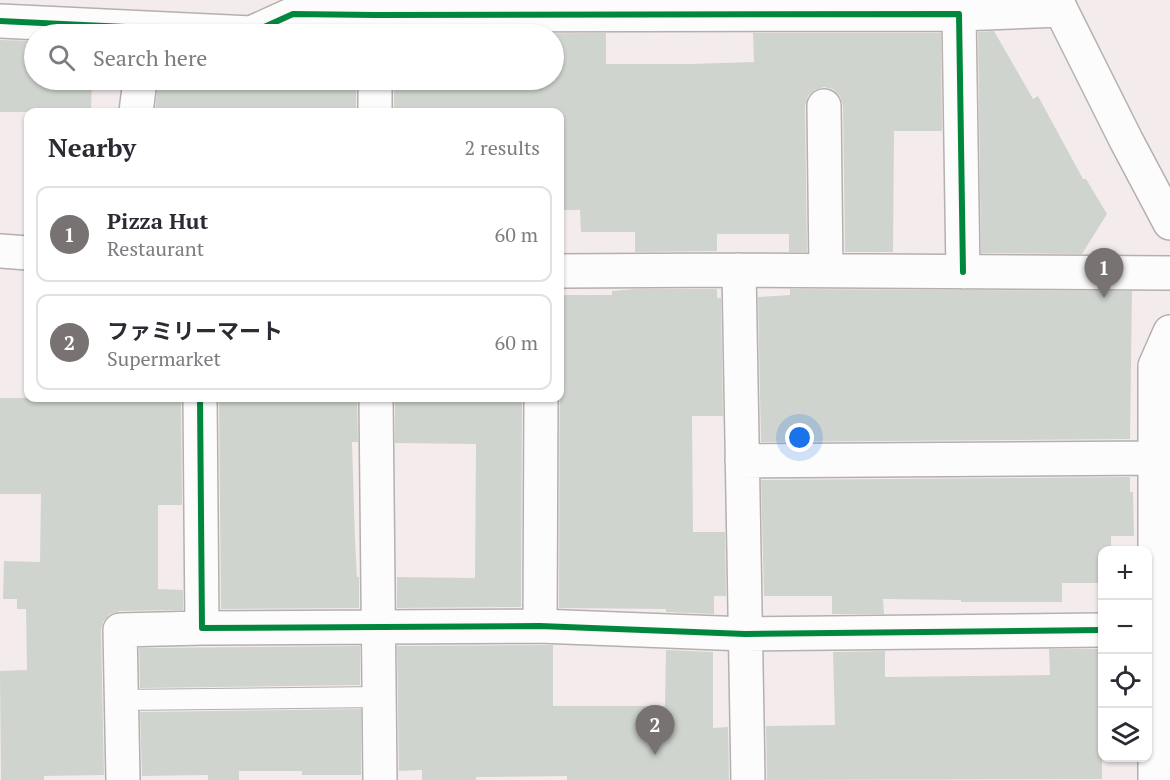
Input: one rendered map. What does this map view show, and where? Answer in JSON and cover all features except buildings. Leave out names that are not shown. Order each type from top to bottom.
[{"type":"street","points":[[271,24],[293,14],[375,17],[865,6],[959,14],[1058,5],[1170,223]]},
{"type":"street","points":[[959,14],[963,272]]},
{"type":"street","points":[[0,21],[145,20],[178,24]]},
{"type":"street","points":[[136,108],[139,90]]},
{"type":"street","points":[[375,90],[375,108]]},
{"type":"street","points":[[824,106],[826,270]]},
{"type":"street","points":[[0,250],[24,253]]},
{"type":"street","points":[[739,270],[748,780]]},
{"type":"street","points":[[564,271],[826,270],[1170,273]]},
{"type":"street","points":[[1155,780],[1157,629],[1155,366],[1170,332]]},
{"type":"street","points":[[200,402],[202,628]]},
{"type":"street","points":[[376,402],[380,780]]},
{"type":"street","points":[[540,626],[541,402]]},
{"type":"street","points":[[742,461],[1155,458]]},
{"type":"street","points":[[123,780],[120,630],[540,626],[745,634],[1098,630]]},
{"type":"lane","points":[[121,700],[379,697]]},
{"type":"cycle path","points":[[271,24],[293,14],[959,14],[963,272]]},
{"type":"cycle path","points":[[0,21],[63,24]]},
{"type":"cycle path","points":[[200,402],[202,628],[540,626],[745,634],[1098,630]]},
{"type":"place","name":"Pizza Hut","points":[[1104,298]]},
{"type":"place","name":"ファミリーマート","points":[[655,755]]}]
